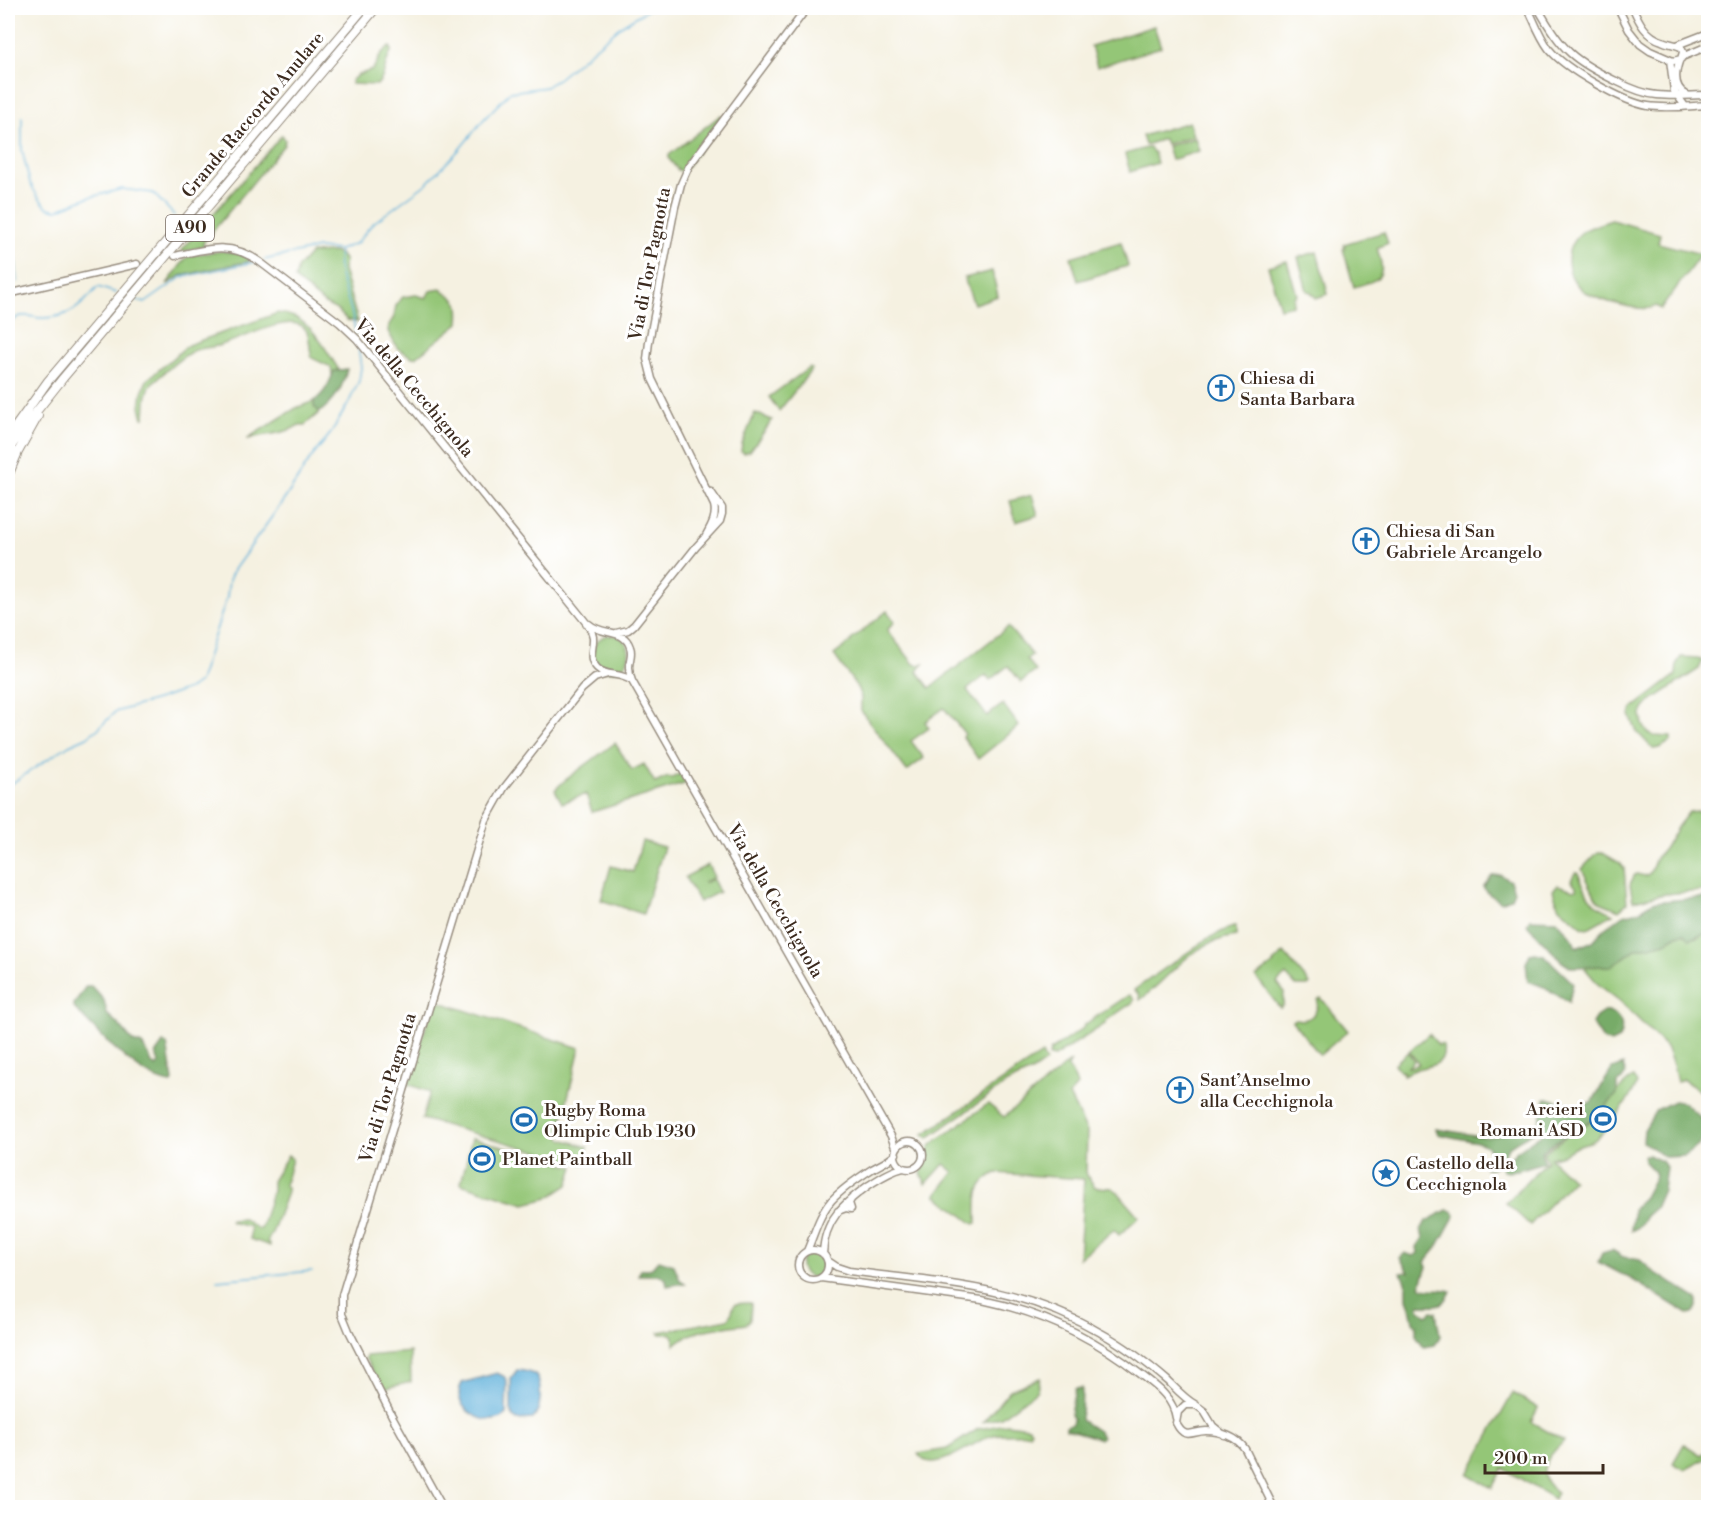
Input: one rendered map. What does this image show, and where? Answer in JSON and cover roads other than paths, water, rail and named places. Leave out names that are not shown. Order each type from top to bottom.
[{"type":"highway","name":"Grande Raccordo Anulare","points":[[8,437],[56,372],[364,8]]},
{"type":"highway","name":"Grande Raccordo Anulare","points":[[8,451],[52,391],[376,8]]},
{"type":"highway","points":[[8,476],[18,452],[52,391]]},
{"type":"highway","points":[[8,428],[29,406]]},
{"type":"street","name":"Via di Tor Pagnotta","points":[[616,633],[628,630],[634,625],[720,521],[722,511],[719,502],[704,482],[656,390],[647,359],[681,183],[689,166],[807,8]]},
{"type":"street","points":[[1528,8],[1549,48],[1565,64],[1582,75],[1635,103],[1659,107],[1708,105]]},
{"type":"street","points":[[1538,8],[1559,42],[1588,68],[1645,93],[1676,96],[1708,95]]},
{"type":"street","points":[[1618,8],[1638,42],[1652,52],[1675,61],[1708,46]]},
{"type":"street","points":[[1633,8],[1641,25],[1648,33],[1661,41],[1677,45],[1682,50],[1677,68],[1677,85],[1682,92],[1688,95]]},
{"type":"street","points":[[1685,106],[1676,96],[1673,87],[1667,49],[1671,45],[1677,45],[1708,33]]},
{"type":"street","name":"Via della Cecchignola","points":[[175,256],[201,249],[225,247],[245,252],[350,331],[584,620],[592,632],[590,652],[592,661]]},
{"type":"street","points":[[8,294],[137,264]]},
{"type":"street","name":"Via della Cecchignola","points":[[584,620],[595,629],[616,633]]},
{"type":"street","name":"Via di Tor Pagnotta","points":[[629,644],[634,625]]},
{"type":"street","points":[[592,646],[599,637],[608,633]]},
{"type":"street","points":[[616,633],[625,638],[629,644]]},
{"type":"street","name":"Via della Cecchignola","points":[[629,644],[632,681],[891,1136],[896,1152]]},
{"type":"street","name":"Via di Tor Pagnotta","points":[[443,1508],[391,1414],[349,1330],[342,1314],[342,1295],[484,824],[504,788],[582,689],[591,675],[592,661]]},
{"type":"street","points":[[592,661],[597,669],[626,677],[632,681]]},
{"type":"street","points":[[611,674],[623,669],[630,662]]},
{"type":"street","name":"Via di Tor Pagnotta","points":[[582,689],[595,678],[611,674]]},
{"type":"street","points":[[891,1136],[904,1142],[915,1143],[920,1148],[919,1165],[910,1170],[903,1168],[898,1163],[896,1152]]},
{"type":"street","points":[[904,1142],[891,1159],[871,1170],[838,1194],[828,1205],[807,1251],[800,1260],[801,1272],[809,1279],[821,1278],[982,1300],[1036,1314],[1079,1333],[1123,1360],[1166,1395],[1174,1409],[1176,1423],[1182,1431],[1192,1434],[1210,1431],[1224,1434]]},
{"type":"street","points":[[903,1168],[875,1181],[873,1188],[864,1189],[843,1205],[836,1214],[824,1242],[824,1254],[828,1261],[837,1268],[849,1271],[985,1289],[1027,1299],[1058,1311],[1118,1342],[1204,1411],[1213,1426],[1243,1445],[1274,1508]]},
{"type":"street","points":[[807,1251],[813,1250],[824,1254]]},
{"type":"street","points":[[821,1278],[828,1268],[828,1261]]},
{"type":"street","points":[[1176,1418],[1181,1408],[1190,1404],[1196,1405]]},
{"type":"street","points":[[1199,1432],[1204,1427],[1206,1416]]},
{"type":"water","points":[[517,1370],[532,1373],[538,1380],[539,1405],[533,1419],[517,1420],[511,1412],[511,1378]]},
{"type":"water","points":[[497,1373],[505,1377],[507,1382],[506,1414],[498,1419],[480,1418],[465,1408],[460,1400],[459,1392],[462,1383]]},
{"type":"waterway","points":[[264,260],[318,248],[339,250],[357,243],[372,224],[426,184],[510,92],[546,87],[621,26],[650,8]]},
{"type":"waterway","points":[[22,117],[22,150],[30,183],[48,208],[57,210],[83,199],[122,189],[153,193],[174,215]]},
{"type":"waterway","points":[[8,230],[14,251],[18,282]]},
{"type":"waterway","points":[[339,250],[340,274],[356,333]]},
{"type":"waterway","points":[[137,300],[145,303],[182,277],[255,262]]},
{"type":"waterway","points":[[8,327],[21,316],[41,318],[60,316],[74,310],[98,287],[116,293]]},
{"type":"waterway","points":[[8,786],[69,745],[87,737],[115,712],[191,688],[199,682],[227,597],[229,580],[233,571],[311,458],[331,433],[348,404],[359,381],[361,368],[358,345]]},
{"type":"waterway","points":[[217,1280],[312,1271]]},
{"type":"place","name":"Chiesa di Santa Barbara","points":[[1221,388]]},
{"type":"place","name":"Chiesa di San Gabriele Arcangelo","points":[[1366,541]]},
{"type":"place","name":"Sant’Anselmo alla Cecchignola","points":[[1180,1090]]},
{"type":"place","name":"Arcieri Romani ASD","points":[[1603,1119]]},
{"type":"place","name":"Rugby Roma Olimpic Club 1930","points":[[524,1120]]},
{"type":"place","name":"Planet Paintball","points":[[482,1159]]},
{"type":"place","name":"Castello della Cecchignola","points":[[1386,1173]]}]
